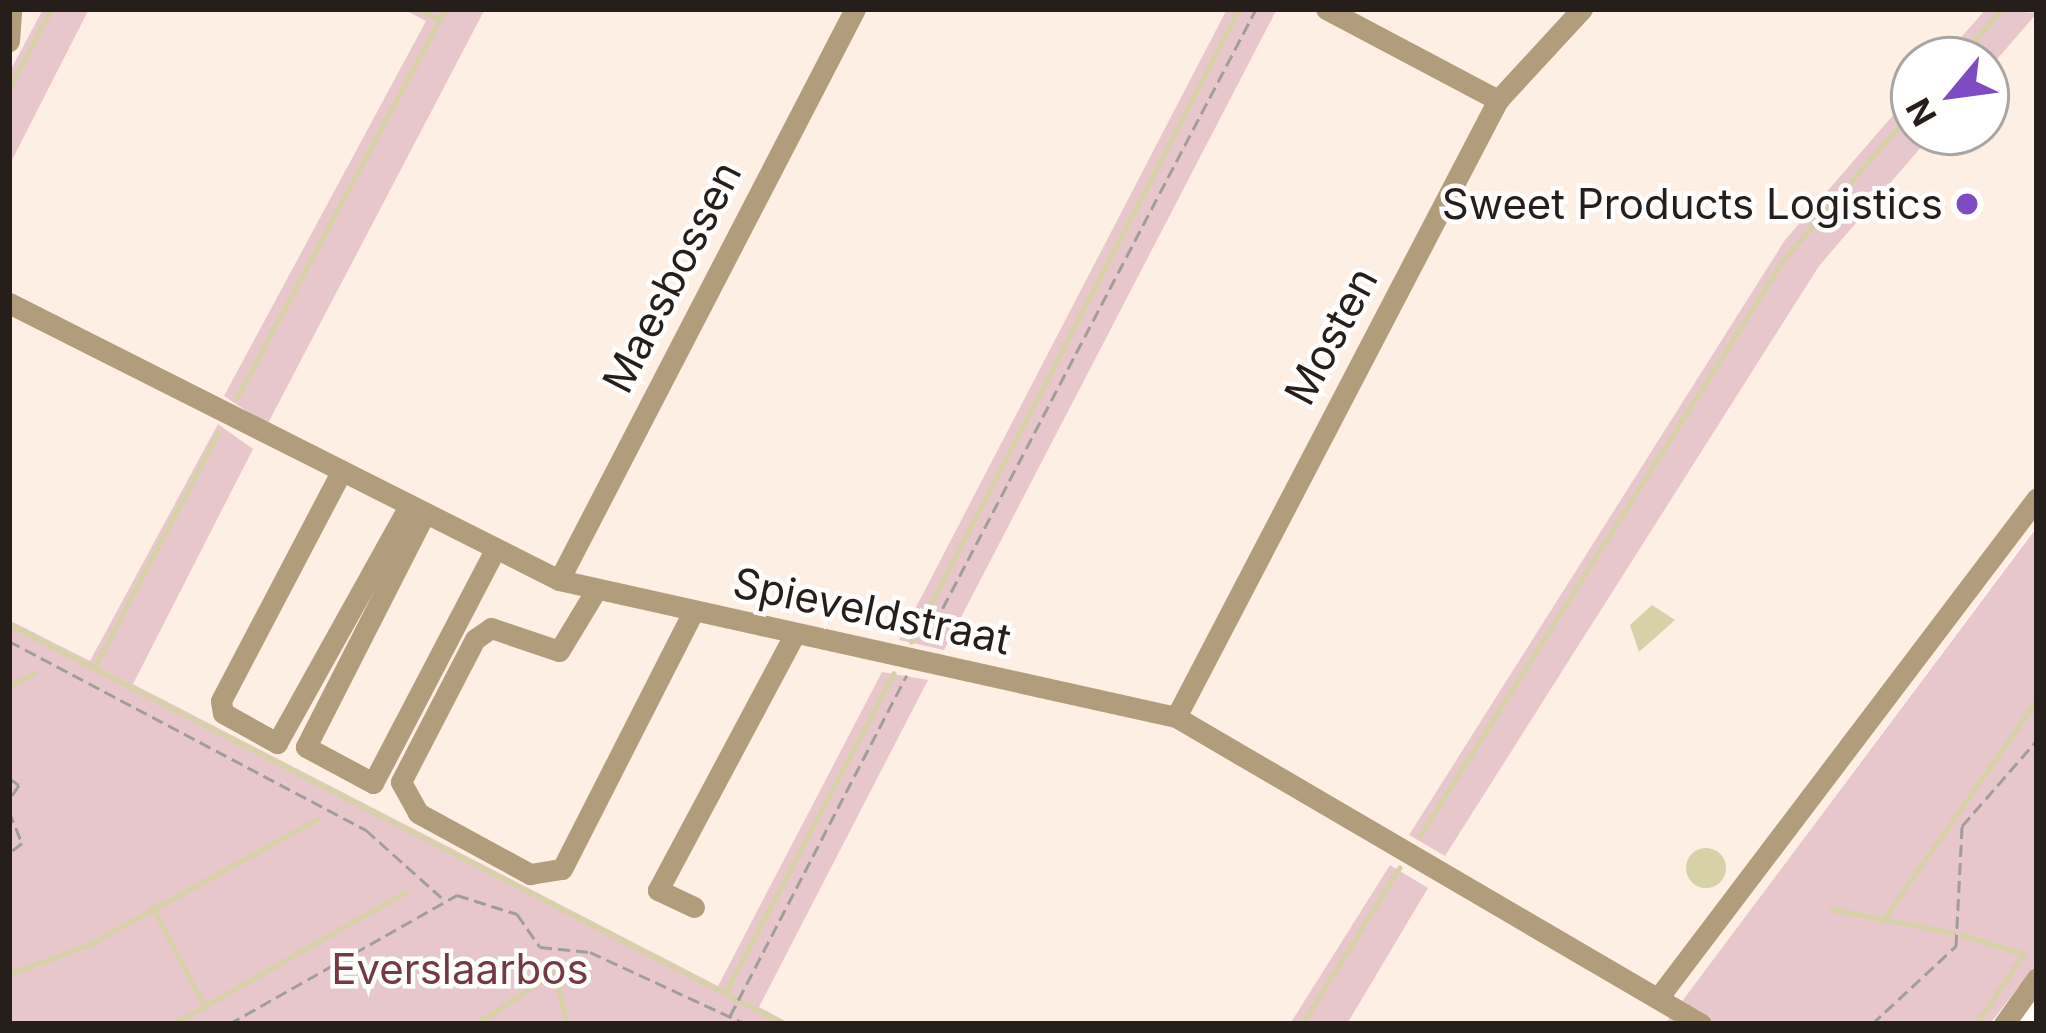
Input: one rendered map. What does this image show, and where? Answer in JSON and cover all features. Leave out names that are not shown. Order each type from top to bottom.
[{"type":"street","points":[[9,41],[10,9]]},
{"type":"street","name":"Maesbossen","points":[[559,580],[855,9]]},
{"type":"street","points":[[1326,9],[1498,100]]},
{"type":"street","name":"Mosten","points":[[1176,716],[1498,100],[1582,9]]},
{"type":"street","name":"Spieveldstraat","points":[[9,302],[492,555],[559,580],[914,662],[1176,716],[1701,1024]]},
{"type":"street","points":[[340,474],[221,701],[224,713],[277,743],[415,513]]},
{"type":"street","points":[[1658,998],[2037,498]]},
{"type":"street","points":[[415,513],[306,747],[373,783],[492,555]]},
{"type":"street","points":[[596,590],[559,651],[491,628],[475,639],[401,782],[418,813],[530,874],[562,869],[693,612]]},
{"type":"street","points":[[694,907],[658,890],[794,635]]},
{"type":"street","points":[[2003,1024],[2037,978]]},
{"type":"path","points":[[730,1016],[1256,9]]},
{"type":"path","points":[[9,640],[366,830],[442,898],[500,904],[540,947],[590,952],[746,1024]]},
{"type":"path","points":[[1872,1024],[1956,946],[1962,826],[2037,740]]},
{"type":"path","points":[[9,778],[19,785],[9,800]]},
{"type":"path","points":[[9,811],[22,843],[9,853]]},
{"type":"path","points":[[230,1024],[442,898]]},
{"type":"shaded area","points":[[9,9],[2037,9],[2037,525],[1665,1024],[791,1024],[9,620]]},
{"type":"shaded area","points":[[1652,605],[1675,620],[1639,652],[1630,625]]},
{"type":"shaded area","points":[[1706,848],[1720,854],[1726,868],[1720,882],[1706,888],[1692,882],[1686,868],[1692,854]]},
{"type":"green space","points":[[43,9],[89,9],[9,166],[9,73]]},
{"type":"green space","points":[[403,9],[485,9],[267,425],[224,396],[426,21]]},
{"type":"green space","points":[[1227,9],[1277,9],[944,650],[899,640]]},
{"type":"green space","points":[[1986,9],[2037,13],[2010,44],[2010,36],[1962,36]]},
{"type":"green space","points":[[1890,119],[1890,156],[1913,156],[1819,266],[1445,856],[1409,835],[1785,240]]},
{"type":"green space","name":"Everslaarbos","points":[[218,424],[253,449],[133,684],[718,986],[882,672],[928,680],[759,1007],[791,1024],[9,1024],[9,620],[90,661]]},
{"type":"green space","points":[[2037,527],[2037,963],[1990,1024],[1665,1024]]},
{"type":"green space","points":[[1390,865],[1428,888],[1347,1024],[1290,1024]]},
{"type":"waterway","points":[[9,89],[51,9]]},
{"type":"waterway","points":[[418,9],[439,19]]},
{"type":"waterway","points":[[236,399],[445,9]]},
{"type":"waterway","points":[[911,642],[1239,9]]},
{"type":"waterway","points":[[1978,36],[2002,9]]},
{"type":"waterway","points":[[1419,837],[1783,260],[1890,137]]},
{"type":"waterway","points":[[95,666],[218,433]]},
{"type":"waterway","points":[[9,624],[725,993],[893,674]]},
{"type":"waterway","points":[[9,686],[35,673]]},
{"type":"waterway","points":[[1882,921],[2037,700]]},
{"type":"waterway","points":[[9,974],[88,945],[317,819]]},
{"type":"waterway","points":[[1302,1024],[1399,868]]},
{"type":"waterway","points":[[173,1024],[405,892]]},
{"type":"waterway","points":[[153,907],[205,1007]]},
{"type":"waterway","points":[[1831,909],[1954,933]]},
{"type":"waterway","points":[[1962,935],[2024,954],[1977,1024]]},
{"type":"waterway","points":[[476,1024],[555,972],[567,1024]]},
{"type":"waterway","points":[[725,993],[784,1024]]},
{"type":"place","name":"Sweet Products Logistics","points":[[1967,204]]}]
